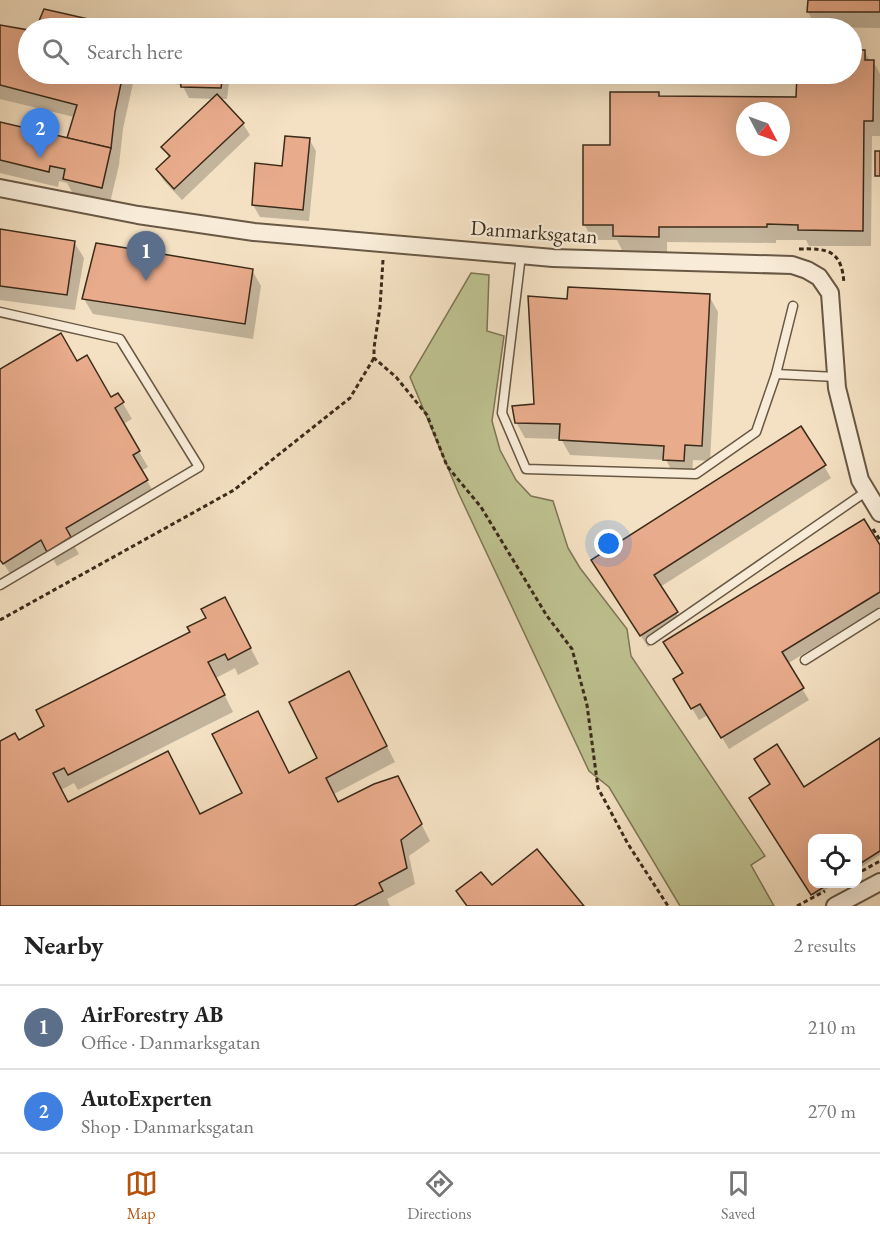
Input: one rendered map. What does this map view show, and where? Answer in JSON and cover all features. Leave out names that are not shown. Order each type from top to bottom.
[{"type":"street","name":"Danmarksgatan","points":[[0,188],[150,217],[254,232],[554,258],[792,265],[807,270],[819,277],[830,293],[837,388],[860,480],[880,513]]},
{"type":"street","points":[[835,906],[880,882]]},
{"type":"lane","points":[[521,255],[502,413],[526,469],[696,474],[756,432],[776,374],[793,306]]},
{"type":"lane","points":[[0,312],[120,339],[199,467],[0,585]]},
{"type":"lane","points":[[776,374],[836,377]]},
{"type":"lane","points":[[651,640],[867,491]]},
{"type":"lane","points":[[805,660],[880,613]]},
{"type":"path","points":[[0,620],[234,490],[350,398],[374,358],[384,243]]},
{"type":"path","points":[[374,358],[396,377],[427,415],[447,466],[481,507],[548,616],[572,649],[587,705],[598,788],[628,844],[668,906]]},
{"type":"path","points":[[797,906],[830,888]]},
{"type":"green space","points":[[471,273],[489,275],[487,331],[504,336],[492,421],[500,450],[516,480],[531,496],[553,501],[568,548],[580,568],[627,629],[631,656],[765,856],[751,865],[774,906],[680,906],[609,787],[589,771],[458,492],[410,377]]},
{"type":"building","points":[[808,0],[880,0],[880,12],[807,12]]},
{"type":"building","points":[[44,9],[84,18],[40,18]]},
{"type":"building","points":[[0,25],[18,28],[18,84],[121,84],[111,148],[67,138],[77,105],[0,85]]},
{"type":"building","points":[[862,50],[865,50],[865,60],[874,60],[873,121],[864,121],[863,231],[798,230],[798,225],[767,224],[767,227],[659,227],[659,237],[613,236],[613,225],[583,225],[583,145],[610,145],[610,92],[659,92],[659,96],[796,97],[797,84],[862,84]]},
{"type":"building","points":[[181,84],[222,84],[221,88],[181,87]]},
{"type":"building","points":[[217,94],[244,123],[174,189],[156,169],[170,156],[161,147]]},
{"type":"building","points":[[0,122],[111,148],[102,188],[63,179],[65,169],[50,166],[49,172],[0,160]]},
{"type":"building","points":[[285,136],[310,138],[303,210],[252,205],[255,163],[282,166]]},
{"type":"building","points":[[875,151],[880,151],[880,176],[875,176]]},
{"type":"building","points":[[0,229],[75,241],[67,295],[0,286]]},
{"type":"building","points":[[96,243],[253,269],[245,324],[82,299]]},
{"type":"building","points":[[568,287],[710,294],[702,446],[685,445],[684,461],[663,460],[664,446],[559,440],[560,424],[515,423],[512,406],[534,404],[528,296],[567,299]]},
{"type":"building","points":[[61,333],[77,361],[87,355],[111,397],[118,393],[124,402],[115,408],[140,451],[133,455],[148,480],[66,528],[71,537],[47,552],[41,540],[3,564],[0,560],[0,369]]},
{"type":"building","points":[[801,426],[826,465],[654,575],[678,612],[640,636],[591,560]]},
{"type":"building","points":[[864,519],[880,545],[880,592],[782,652],[804,688],[721,738],[700,704],[691,709],[673,679],[683,673],[663,642]]},
{"type":"building","points":[[225,597],[251,648],[228,660],[225,654],[208,662],[225,695],[68,775],[64,768],[53,773],[68,802],[168,751],[200,814],[242,793],[212,734],[258,711],[289,773],[317,758],[289,702],[349,671],[387,746],[326,778],[338,802],[374,784],[398,776],[422,824],[401,840],[407,868],[379,883],[383,891],[354,906],[0,906],[0,741],[15,733],[19,740],[44,726],[36,710],[190,632],[187,627],[206,618],[201,609]]},
{"type":"building","points":[[880,738],[880,851],[862,862],[862,834],[808,834],[808,888],[822,888],[811,895],[749,798],[770,784],[754,759],[777,744],[804,787]]},
{"type":"building","points":[[537,849],[584,906],[467,906],[456,891],[481,872],[492,885]]},
{"type":"place","name":"AutoExperten","points":[[40,158]]},
{"type":"place","name":"AirForestry AB","points":[[146,281]]}]
